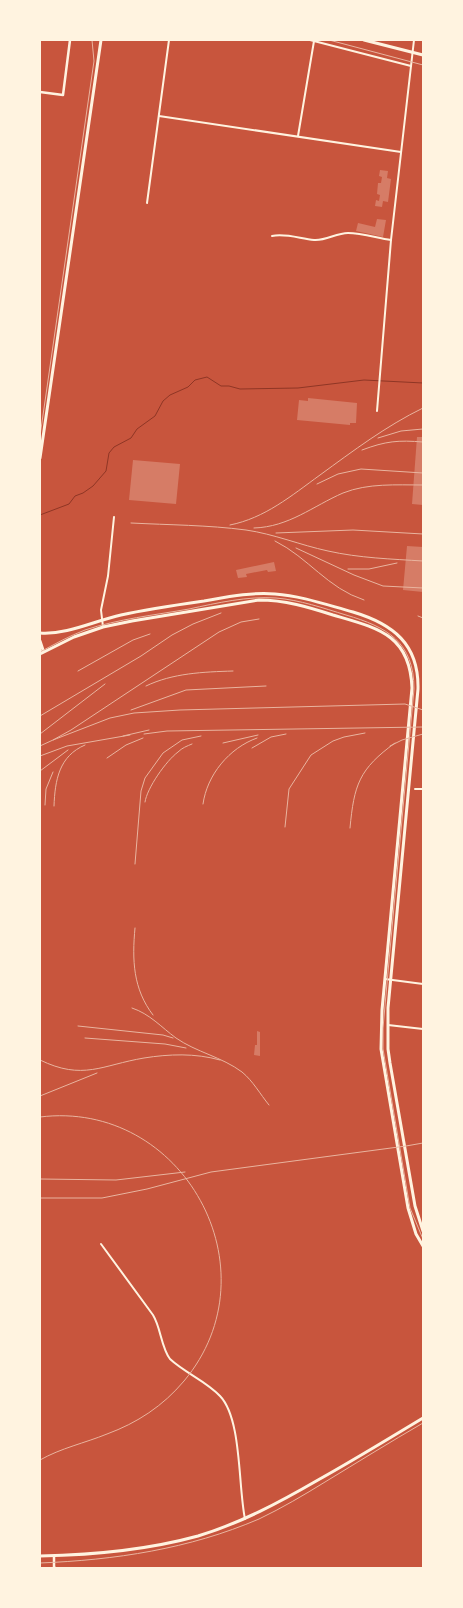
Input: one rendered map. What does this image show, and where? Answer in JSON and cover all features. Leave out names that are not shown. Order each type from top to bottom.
[{"type":"main road","points":[[40,458],[101,40]]},
{"type":"main road","points":[[364,40],[423,55]]},
{"type":"main road","points":[[40,633],[61,633],[102,619],[136,611],[241,595],[275,594],[296,596],[363,615],[398,634],[410,649],[418,679],[388,1025],[390,1063],[406,1163],[415,1206],[423,1231]]},
{"type":"main road","points":[[41,653],[74,637],[132,621],[242,602],[275,600],[296,603],[374,627],[394,641],[407,659],[412,679],[384,979],[381,1049],[410,1219],[423,1246]]},
{"type":"main road","points":[[40,641],[43,648],[41,653]]},
{"type":"main road","points":[[40,1556],[126,1550],[199,1535],[245,1518],[285,1499],[423,1418]]},
{"type":"street","points":[[40,92],[63,95],[70,40]]},
{"type":"street","points":[[147,203],[169,40]]},
{"type":"street","points":[[310,40],[411,66]]},
{"type":"street","points":[[378,411],[391,240],[414,40]]},
{"type":"street","points":[[298,136],[314,41]]},
{"type":"street","points":[[159,116],[401,152]]},
{"type":"street","points":[[272,236],[278,234],[324,240],[335,235],[348,233],[391,240]]},
{"type":"street","points":[[103,628],[102,610],[108,576],[114,516]]},
{"type":"street","points":[[416,789],[423,789]]},
{"type":"street","points":[[384,979],[423,984]]},
{"type":"street","points":[[388,1025],[423,1029]]},
{"type":"street","points":[[101,1244],[153,1314],[158,1324],[166,1354],[170,1359],[219,1394],[230,1410],[233,1420],[241,1500],[245,1518]]},
{"type":"street","points":[[53,1568],[54,1556]]},
{"type":"building","points":[[380,170],[388,171],[387,178],[391,179],[388,202],[383,201],[382,207],[375,206],[376,200],[379,201],[380,195],[377,194],[378,183],[381,183],[382,177],[379,176]]},
{"type":"building","points":[[377,219],[386,220],[383,237],[356,231],[358,223],[375,227]]},
{"type":"building","points":[[308,398],[357,403],[356,423],[350,423],[350,425],[297,420],[299,400],[308,401]]},
{"type":"building","points":[[417,437],[423,437],[423,505],[412,504]]},
{"type":"building","points":[[133,460],[180,464],[176,504],[129,500]]},
{"type":"building","points":[[407,546],[423,547],[423,592],[403,590]]},
{"type":"building","points":[[274,562],[276,571],[268,572],[267,570],[246,574],[247,577],[238,578],[236,570]]},
{"type":"building","points":[[257,1031],[260,1032],[260,1056],[254,1055],[255,1045],[257,1045]]},
{"type":"waterway","points":[[40,515],[69,504],[75,496],[93,486],[106,471],[109,453],[114,447],[131,438],[137,429],[155,416],[163,401],[170,395],[188,387],[195,380],[207,377],[221,386],[240,389],[298,388],[364,380],[423,383]]},
{"type":"tram line","points":[[40,436],[94,61],[92,40]]},
{"type":"tram line","points":[[329,40],[423,65]]},
{"type":"tram line","points":[[40,652],[79,632],[98,626],[232,600],[254,598],[276,598],[303,602],[361,620],[386,631],[403,648],[413,673],[414,689],[383,1028],[383,1049],[410,1208],[423,1239]]},
{"type":"tram line","points":[[40,1563],[124,1556],[179,1545],[233,1529],[259,1519],[284,1506],[423,1423]]},
{"type":"railway","points":[[230,525],[243,522],[266,512],[299,491],[370,439],[423,408]]},
{"type":"railway","points":[[378,438],[401,431],[423,429]]},
{"type":"railway","points":[[362,450],[392,442],[423,442]]},
{"type":"railway","points":[[317,484],[338,474],[361,469],[423,473]]},
{"type":"railway","points":[[254,528],[267,527],[290,520],[332,498],[353,490],[382,485],[423,485]]},
{"type":"railway","points":[[131,523],[246,530],[318,549],[351,555],[423,561]]},
{"type":"railway","points":[[276,533],[353,530],[423,534]]},
{"type":"railway","points":[[275,541],[298,556],[339,588],[364,600]]},
{"type":"railway","points":[[296,548],[354,575],[383,586],[423,588]]},
{"type":"railway","points":[[348,569],[369,569],[397,563]]},
{"type":"railway","points":[[40,716],[141,656],[172,635],[221,613]]},
{"type":"railway","points":[[418,616],[423,618]]},
{"type":"railway","points":[[259,619],[241,622],[219,632],[53,740],[110,718],[134,713],[405,704],[423,710]]},
{"type":"railway","points":[[78,671],[133,640],[150,634]]},
{"type":"railway","points":[[146,686],[177,676],[233,671]]},
{"type":"railway","points":[[40,734],[105,684]]},
{"type":"railway","points":[[131,710],[186,690],[266,686]]},
{"type":"railway","points":[[144,734],[167,731],[423,727]]},
{"type":"railway","points":[[123,736],[149,730]]},
{"type":"railway","points":[[285,827],[289,789],[311,755],[333,741],[365,733]]},
{"type":"railway","points":[[252,748],[271,737],[286,734]]},
{"type":"railway","points":[[390,746],[402,740],[423,734]]},
{"type":"railway","points":[[40,756],[67,746],[130,735]]},
{"type":"railway","points":[[223,743],[258,735]]},
{"type":"railway","points":[[135,864],[141,791],[145,778],[163,753],[182,740],[201,736]]},
{"type":"railway","points":[[107,758],[126,745],[143,738]]},
{"type":"railway","points":[[203,804],[209,783],[221,764],[237,748],[257,738]]},
{"type":"railway","points":[[40,746],[53,740]]},
{"type":"railway","points":[[350,828],[354,800],[360,779],[373,761],[395,743]]},
{"type":"railway","points":[[145,802],[153,782],[163,768],[173,756],[192,744]]},
{"type":"railway","points":[[54,806],[57,778],[64,762],[76,750],[85,745]]},
{"type":"railway","points":[[40,771],[68,750]]},
{"type":"railway","points":[[45,805],[46,789],[53,772]]},
{"type":"railway","points":[[135,928],[135,974],[141,995],[153,1015]]},
{"type":"railway","points":[[132,1008],[150,1017],[184,1043],[226,1062],[242,1072],[253,1083],[269,1105]]},
{"type":"railway","points":[[78,1026],[163,1035],[173,1038]]},
{"type":"railway","points":[[85,1038],[165,1044],[186,1048]]},
{"type":"railway","points":[[40,1060],[68,1070],[92,1070],[144,1058],[163,1056],[192,1055],[220,1060]]},
{"type":"railway","points":[[40,1096],[97,1073]]},
{"type":"railway","points":[[40,1117],[91,1119],[136,1135],[173,1163],[200,1201],[217,1244],[221,1290],[210,1337],[184,1381],[176,1390],[149,1413],[129,1425],[56,1452],[40,1460]]},
{"type":"railway","points":[[40,1198],[102,1198],[147,1189],[211,1172],[423,1143]]},
{"type":"railway","points":[[40,1179],[116,1180],[185,1172]]}]
